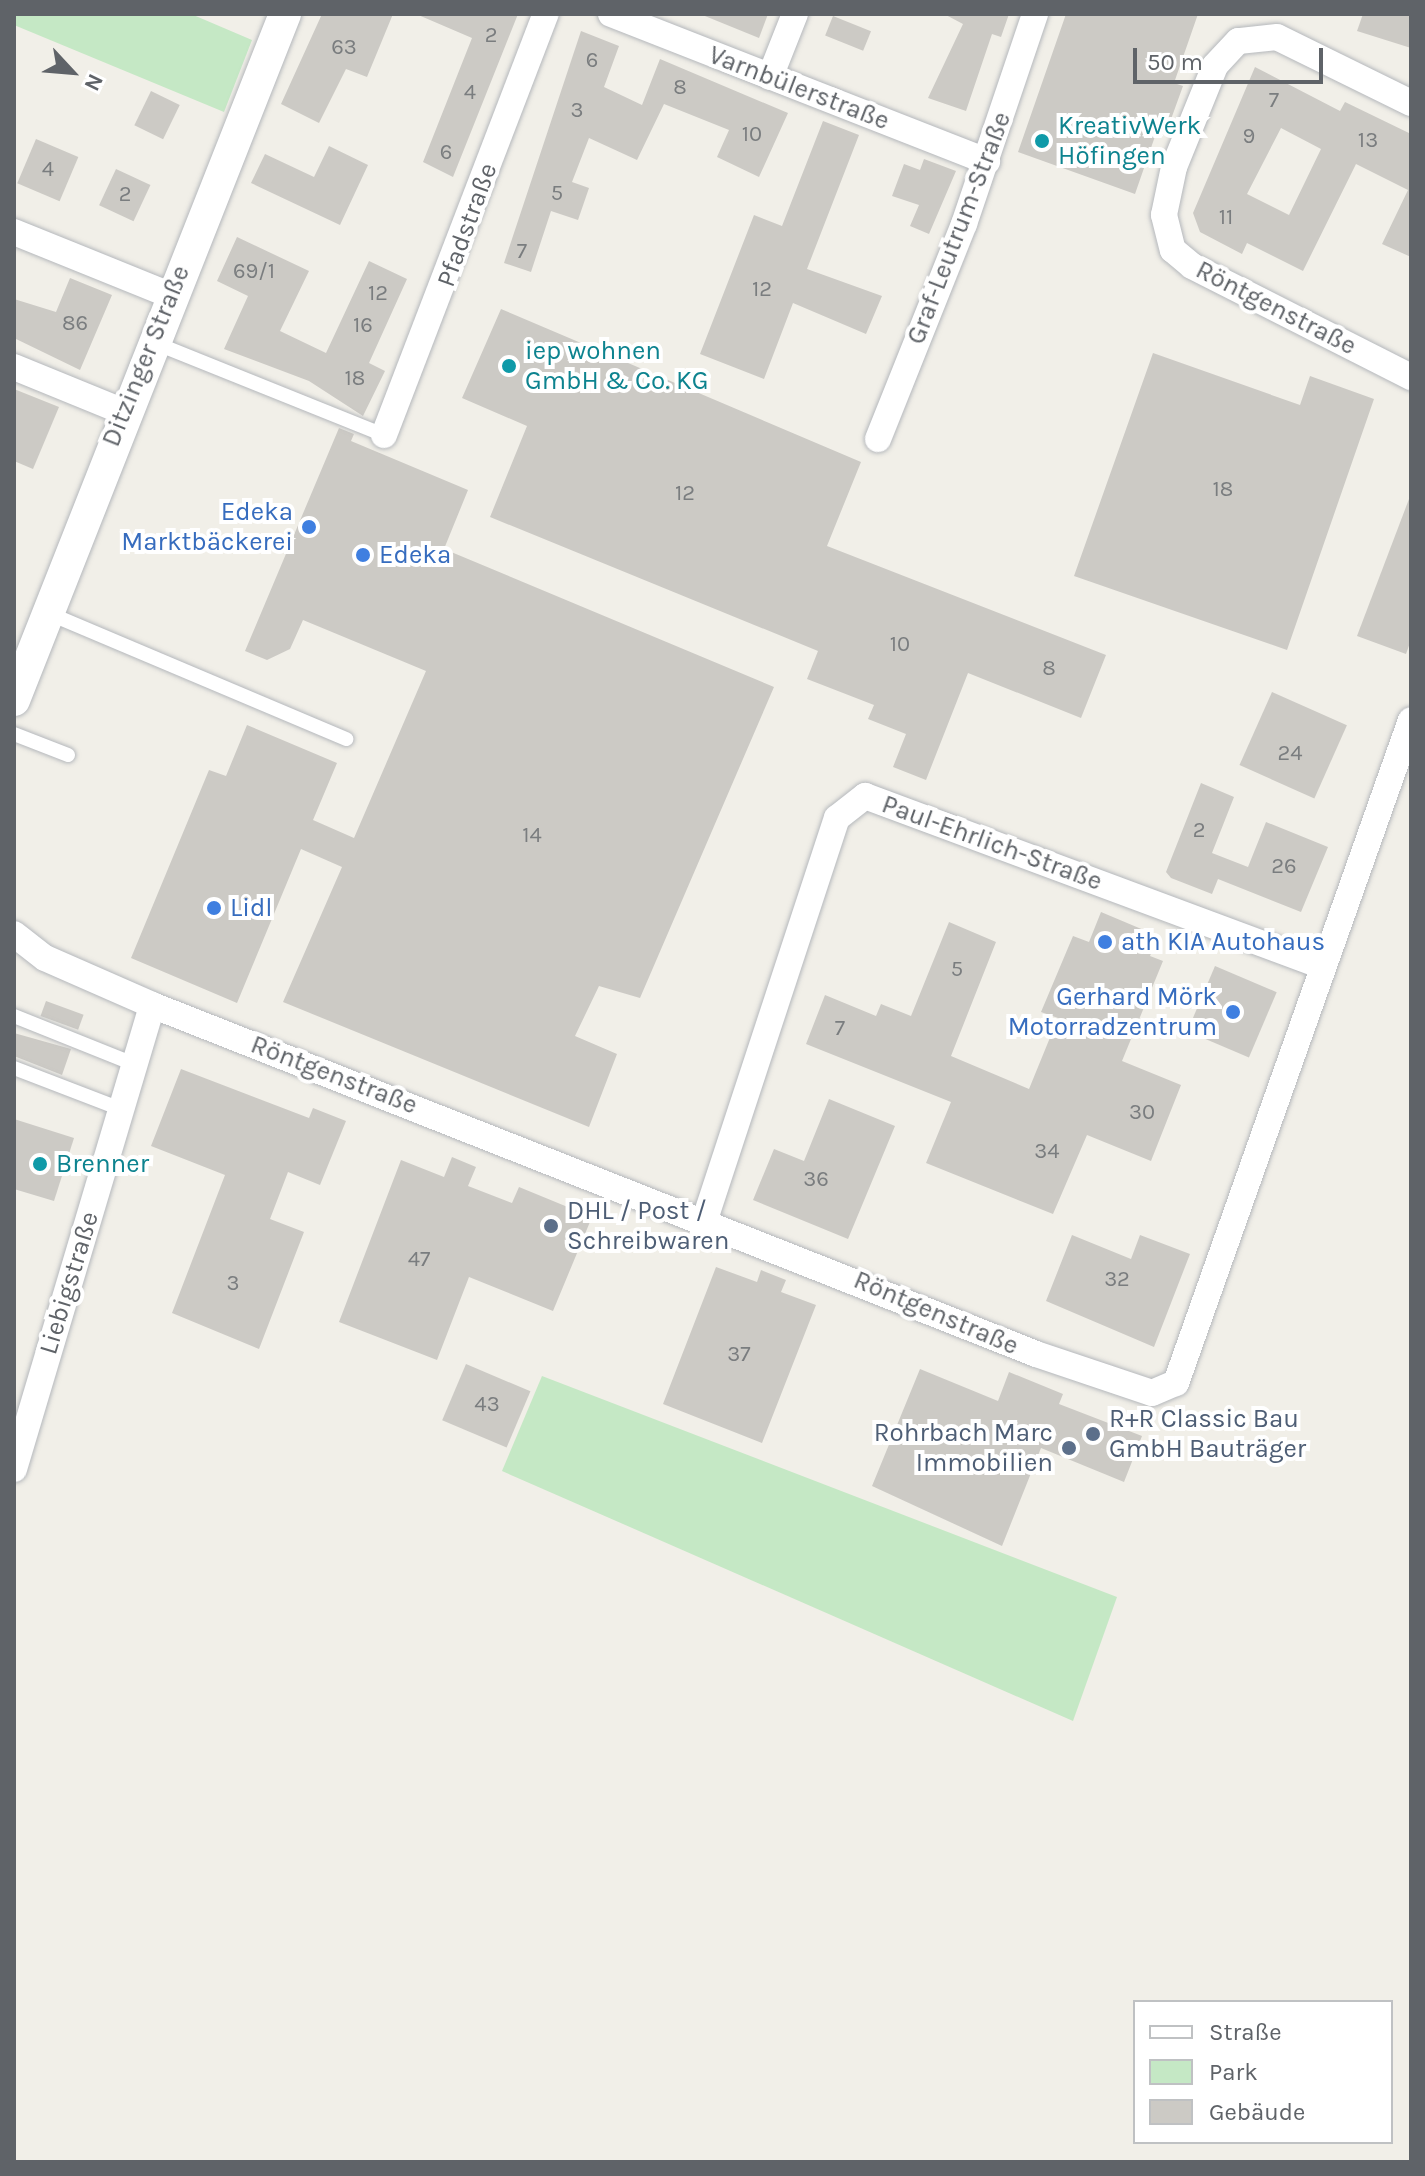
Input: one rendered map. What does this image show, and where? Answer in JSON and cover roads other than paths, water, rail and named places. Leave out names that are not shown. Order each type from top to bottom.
[{"type":"street","name":"Ditzinger Straße","points":[[14,700],[122,411],[285,14]]},
{"type":"street","name":"Pfadstraße","points":[[384,435],[546,14]]},
{"type":"street","name":"Varnbülerstraße","points":[[611,14],[987,161]]},
{"type":"street","points":[[770,77],[795,14]]},
{"type":"street","name":"Graf-Leutrum-Straße","points":[[878,439],[987,161],[1035,14]]},
{"type":"street","name":"Röntgenstraße","points":[[1411,103],[1277,37],[1238,41],[1215,66],[1174,167],[1164,215],[1173,250],[1192,266],[1411,377]]},
{"type":"street","points":[[14,232],[170,295]]},
{"type":"street","points":[[14,367],[122,411]]},
{"type":"street","name":"Röntgenstraße","points":[[14,934],[45,958],[152,1005],[705,1219],[1036,1354],[1152,1393],[1176,1383],[1411,720]]},
{"type":"street","name":"Paul-Ehrlich-Straße","points":[[705,1219],[837,818],[865,796],[1322,966]]},
{"type":"street","name":"Röntgenstraße","points":[[14,955],[45,958]]},
{"type":"street","name":"Liebigstraße","points":[[14,1469],[152,1005]]},
{"type":"lane","points":[[151,341],[384,435]]},
{"type":"lane","points":[[47,613],[346,739]]},
{"type":"lane","points":[[14,734],[68,755]]},
{"type":"lane","points":[[14,1016],[134,1064]]},
{"type":"lane","points":[[14,1068],[121,1109]]},
{"type":"place","name":"KreativWerk Höfingen","points":[[1042,141]]},
{"type":"place","name":"iep wohnen GmbH & Co. KG","points":[[509,366]]},
{"type":"place","name":"Edeka Marktbäckerei","points":[[309,527]]},
{"type":"place","name":"Edeka","points":[[363,555]]},
{"type":"place","name":"Lidl","points":[[214,908]]},
{"type":"place","name":"ath KIA Autohaus","points":[[1105,942]]},
{"type":"place","name":"Gerhard Mörk Motorradzentrum","points":[[1233,1012]]},
{"type":"place","name":"Brenner","points":[[40,1164]]},
{"type":"place","name":"DHL / Post / Schreibwaren","points":[[551,1226]]},
{"type":"place","name":"R+R Classic Bau GmbH Bauträger","points":[[1093,1434]]},
{"type":"place","name":"Rohrbach Marc Immobilien","points":[[1069,1448]]}]
